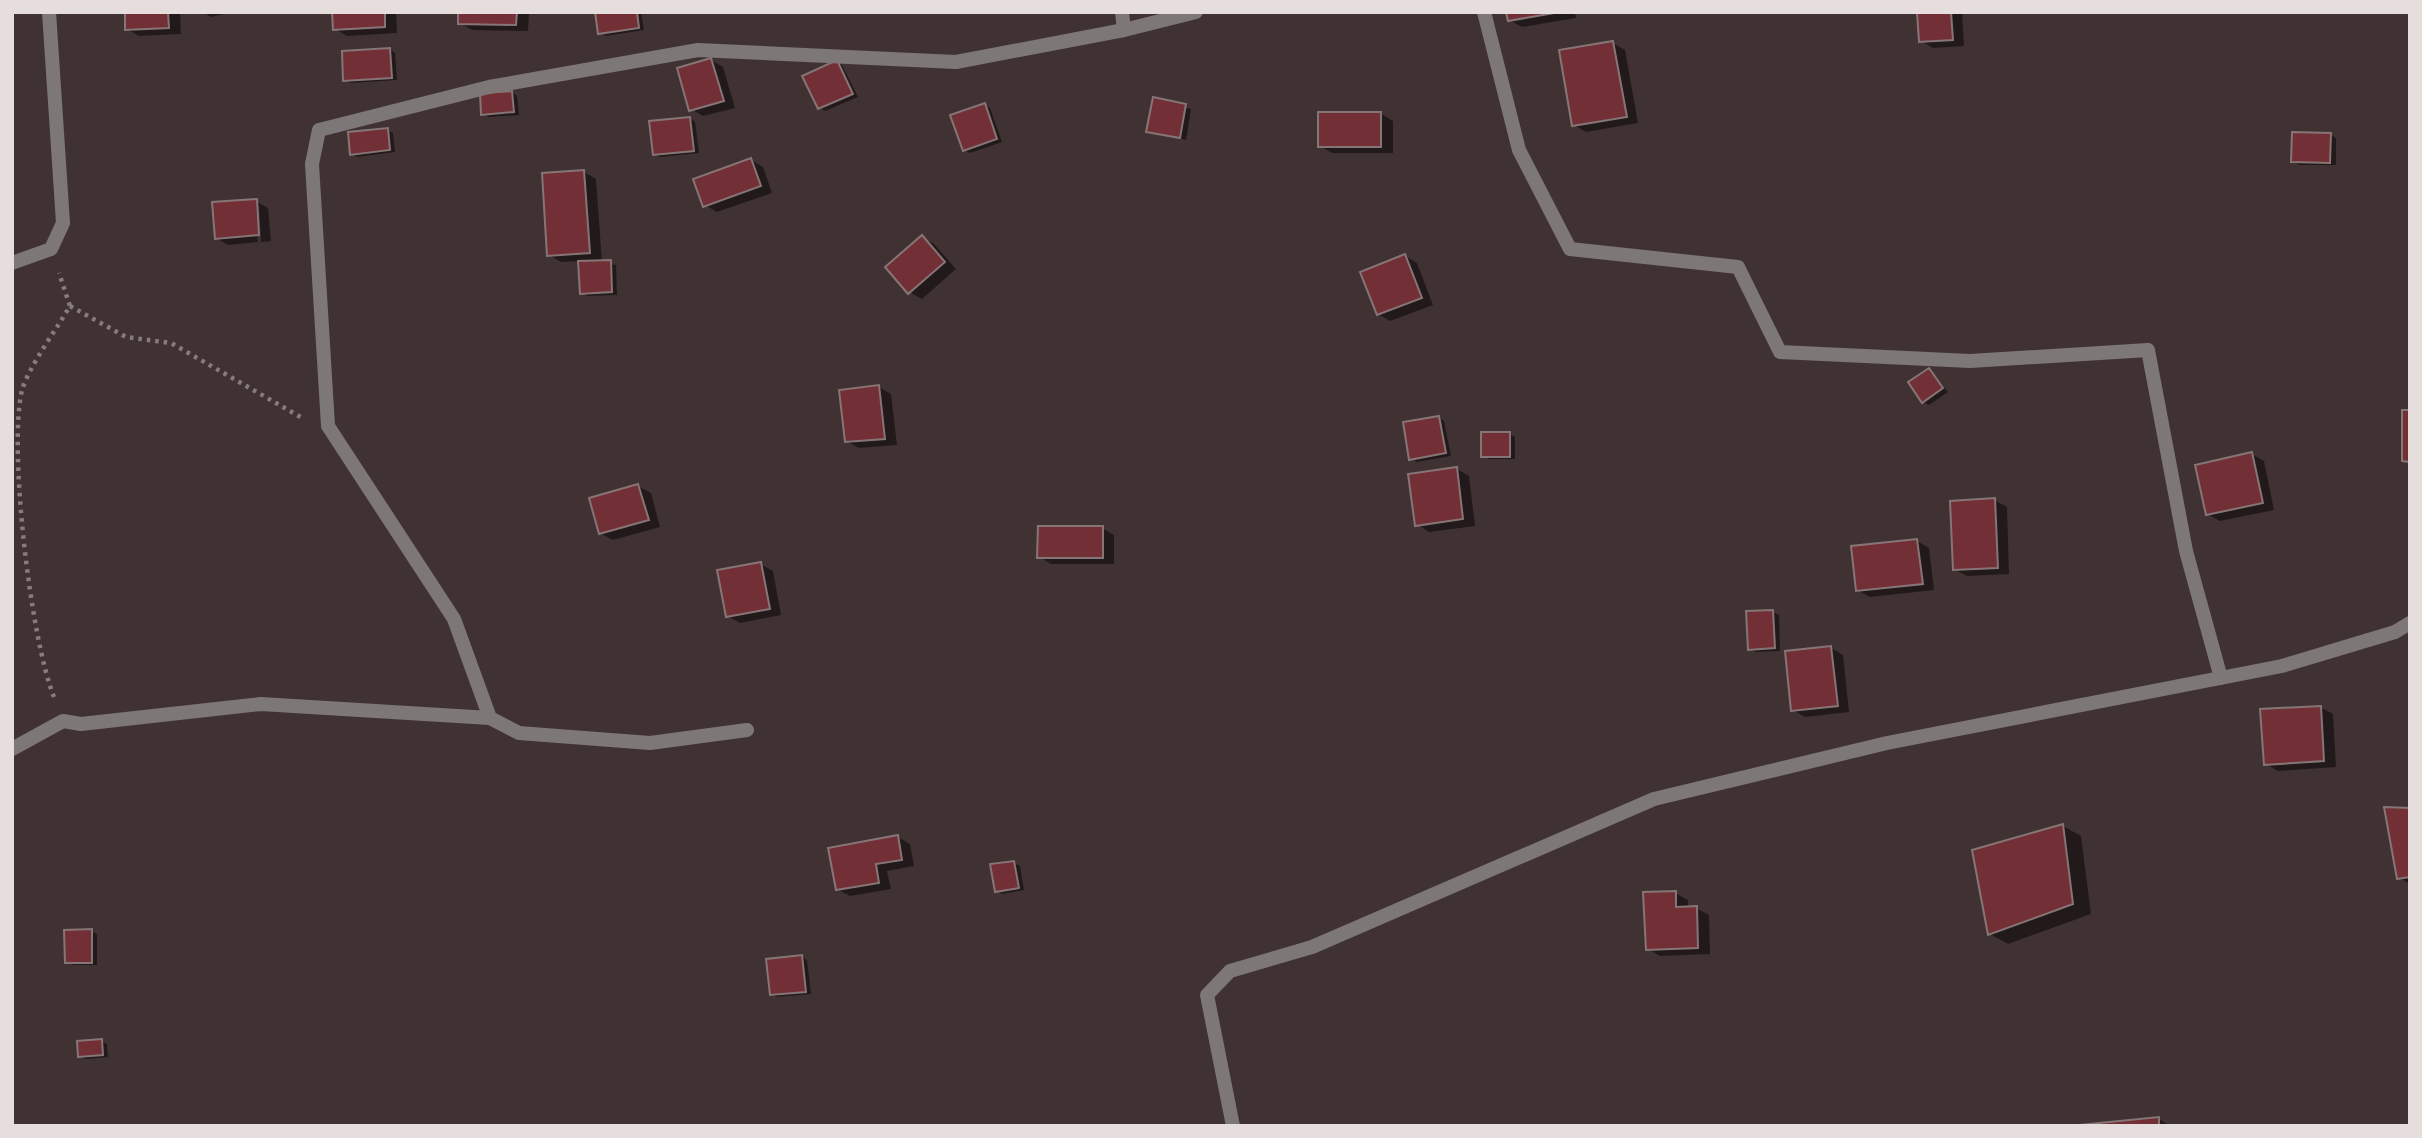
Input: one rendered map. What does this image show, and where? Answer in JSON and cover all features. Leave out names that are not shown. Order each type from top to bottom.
[{"type":"street","points":[[12,263],[51,249],[63,223],[48,12]]},
{"type":"street","points":[[1122,12],[1124,30]]},
{"type":"street","points":[[490,718],[454,619],[328,426],[312,164],[319,130],[489,87],[698,50],[956,62],[1124,30],[1196,12]]},
{"type":"street","points":[[1484,12],[1519,150],[1570,250],[1738,267],[1780,352],[1970,361],[2148,350],[2186,551],[2221,678]]},
{"type":"street","points":[[1233,1126],[1208,995],[1230,971],[1312,947],[1654,799],[1887,743],[2283,666],[2395,632],[2410,624]]},
{"type":"street","points":[[12,748],[63,721],[81,724],[261,704],[490,718],[519,733],[650,743],[747,730]]},
{"type":"path","points":[[51,249],[70,306],[126,337],[171,343],[297,417],[328,426]]},
{"type":"path","points":[[45,675],[22,500],[19,409],[23,385],[70,306]]},
{"type":"building","points":[[125,12],[168,12],[169,28],[125,30]]},
{"type":"building","points":[[332,12],[385,12],[385,27],[333,30]]},
{"type":"building","points":[[458,12],[517,12],[516,25],[458,24]]},
{"type":"building","points":[[595,12],[637,12],[639,28],[598,34]]},
{"type":"building","points":[[1506,12],[1560,12],[1508,21]]},
{"type":"building","points":[[1917,12],[1951,12],[1953,40],[1919,42]]},
{"type":"building","points":[[1613,41],[1627,117],[1572,126],[1559,50]]},
{"type":"building","points":[[390,48],[392,78],[343,81],[342,51]]},
{"type":"building","points":[[711,58],[724,101],[689,111],[677,68]]},
{"type":"building","points":[[837,60],[853,94],[818,109],[802,76]]},
{"type":"building","points":[[512,91],[514,112],[481,115],[480,93]]},
{"type":"building","points":[[1153,97],[1186,104],[1180,138],[1146,132]]},
{"type":"building","points":[[985,103],[997,139],[963,151],[950,115]]},
{"type":"building","points":[[1318,112],[1381,112],[1381,147],[1318,147]]},
{"type":"building","points":[[690,117],[694,151],[653,155],[649,121]]},
{"type":"building","points":[[388,128],[390,150],[350,155],[348,132]]},
{"type":"building","points":[[2292,132],[2331,133],[2330,163],[2291,162]]},
{"type":"building","points":[[751,158],[761,186],[703,207],[693,179]]},
{"type":"building","points":[[584,170],[590,253],[547,256],[542,173]]},
{"type":"building","points":[[257,199],[259,235],[215,239],[212,202]]},
{"type":"building","points":[[922,235],[945,262],[908,294],[885,267]]},
{"type":"building","points":[[1405,254],[1422,298],[1377,315],[1360,272]]},
{"type":"building","points":[[611,260],[612,292],[580,294],[578,261]]},
{"type":"building","points":[[1929,368],[1943,388],[1922,403],[1908,382]]},
{"type":"building","points":[[879,385],[885,439],[845,442],[839,390]]},
{"type":"building","points":[[2402,410],[2410,410],[2410,462],[2402,461]]},
{"type":"building","points":[[1439,416],[1446,453],[1409,460],[1403,422]]},
{"type":"building","points":[[1481,432],[1510,432],[1510,457],[1481,457]]},
{"type":"building","points":[[2252,452],[2263,503],[2206,515],[2195,465]]},
{"type":"building","points":[[1457,467],[1463,519],[1415,526],[1408,474]]},
{"type":"building","points":[[638,484],[649,520],[599,534],[589,498]]},
{"type":"building","points":[[1995,498],[1998,568],[1953,570],[1950,501]]},
{"type":"building","points":[[1038,526],[1103,526],[1103,558],[1037,558]]},
{"type":"building","points":[[1917,539],[1923,584],[1856,591],[1851,546]]},
{"type":"building","points":[[761,562],[770,609],[726,617],[717,570]]},
{"type":"building","points":[[1773,610],[1775,648],[1748,650],[1746,611]]},
{"type":"building","points":[[1831,646],[1838,706],[1791,711],[1785,651]]},
{"type":"building","points":[[2321,706],[2324,761],[2264,765],[2260,709]]},
{"type":"building","points":[[2384,807],[2410,808],[2410,877],[2397,879]]},
{"type":"building","points":[[2063,824],[2073,904],[1988,935],[1972,850]]},
{"type":"building","points":[[898,835],[902,860],[876,864],[879,883],[836,890],[828,848]]},
{"type":"building","points":[[1014,861],[1019,888],[995,892],[990,864]]},
{"type":"building","points":[[1676,891],[1676,907],[1697,906],[1698,948],[1646,950],[1643,892]]},
{"type":"building","points":[[92,929],[92,963],[65,963],[64,930]]},
{"type":"building","points":[[802,955],[806,992],[770,995],[766,959]]},
{"type":"building","points":[[102,1039],[103,1055],[78,1057],[77,1041]]},
{"type":"building","points":[[2159,1117],[2159,1126],[2079,1125]]}]
